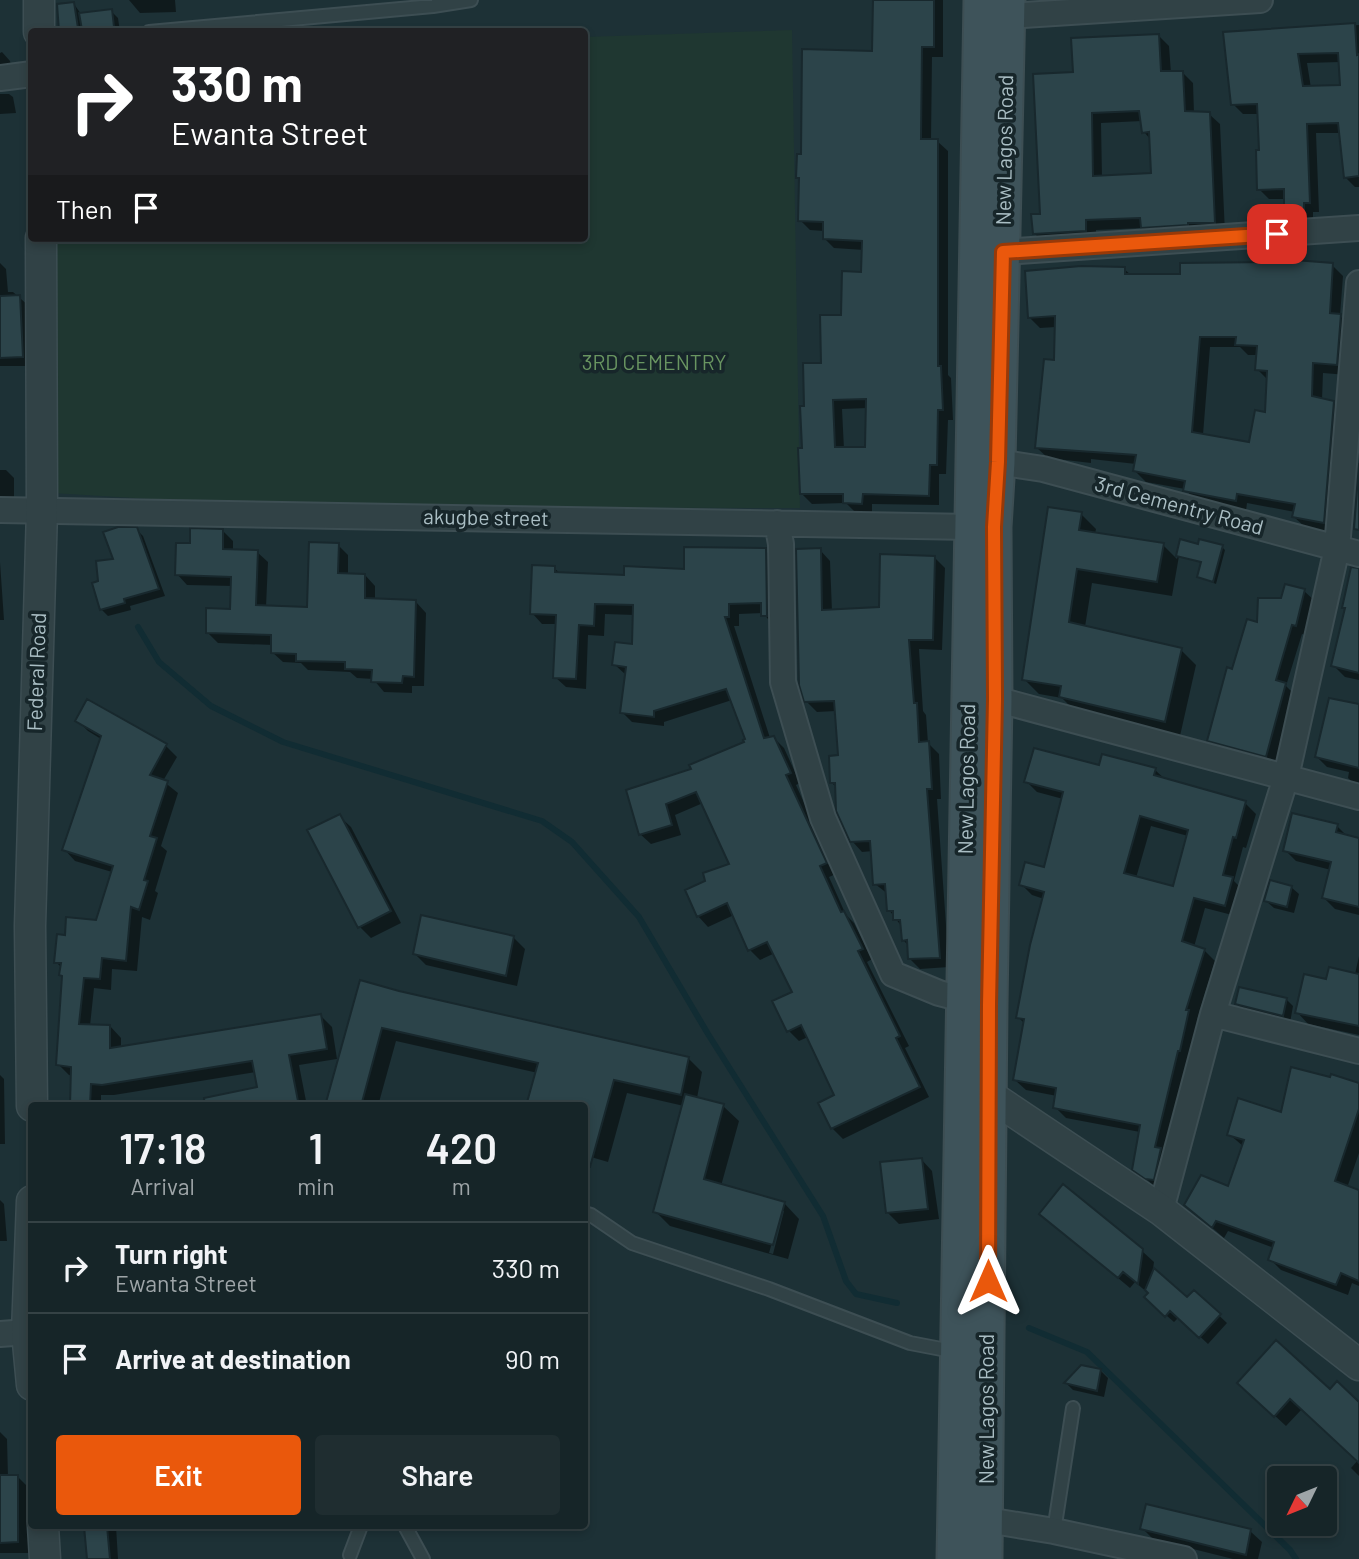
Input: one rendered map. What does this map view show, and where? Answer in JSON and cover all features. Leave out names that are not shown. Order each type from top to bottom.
[{"type":"main road","name":"New Lagos Road","points":[[985,1559],[995,699],[994,527],[1003,252],[999,5]]},
{"type":"main road","name":"New Lagos Road","points":[[954,1559],[972,527],[999,5]]},
{"type":"street","points":[[39,0],[39,28]]},
{"type":"street","points":[[999,5],[1260,0]]},
{"type":"street","points":[[0,78],[28,74]]},
{"type":"street","points":[[1003,252],[1359,228]]},
{"type":"street","name":"Federal Road","points":[[32,1102],[30,926],[42,510],[41,242]]},
{"type":"street","points":[[1161,1210],[1213,1014],[1286,777],[1348,551],[1359,283]]},
{"type":"street","name":"3rd Cementry Road","points":[[998,462],[1043,469],[1348,551]]},
{"type":"street","name":"akugbe street","points":[[0,510],[972,527]]},
{"type":"street","points":[[778,523],[781,544],[783,682],[823,818],[893,974],[939,993],[962,999]]},
{"type":"street","points":[[995,699],[1359,797]]},
{"type":"street","points":[[1213,1014],[1359,1051]]},
{"type":"street","points":[[989,1095],[1161,1210],[1359,1365]]},
{"type":"street","points":[[28,1230],[14,1333],[28,1373]]},
{"type":"street","points":[[986,1520],[1054,1531],[1184,1559]]},
{"type":"street","points":[[43,1529],[45,1559]]},
{"type":"lane","points":[[193,28],[433,6],[471,0]]},
{"type":"lane","points":[[588,1214],[632,1243],[769,1289],[910,1343],[958,1352]]},
{"type":"lane","points":[[1054,1531],[1073,1408]]},
{"type":"lane","points":[[349,1555],[360,1529]]},
{"type":"lane","points":[[407,1529],[423,1559]]},
{"type":"green space","name":"3RD CEMENTRY","points":[[792,30],[800,508],[287,507],[52,493],[49,242],[588,242],[588,37]]},
{"type":"building","points":[[873,0],[934,0],[934,47],[922,47],[921,139],[938,139],[938,366],[941,366],[943,410],[938,410],[937,465],[930,465],[929,496],[863,494],[862,504],[843,503],[843,494],[800,494],[798,448],[802,448],[800,406],[804,406],[803,363],[821,363],[820,315],[841,315],[842,271],[861,272],[862,241],[823,239],[823,222],[798,221],[799,178],[796,178],[797,154],[801,154],[802,49],[872,51]],"holes":[[[866,399],[865,447],[835,447],[833,400]]]},
{"type":"building","points":[[74,2],[78,28],[59,28],[57,4]]},
{"type":"building","points":[[112,9],[114,27],[82,28],[79,13]]},
{"type":"building","points":[[1355,23],[1357,55],[1359,54],[1359,176],[1344,178],[1338,123],[1307,124],[1310,203],[1304,203],[1304,216],[1284,216],[1284,189],[1257,190],[1257,104],[1231,105],[1223,32]],"holes":[[[1338,53],[1340,85],[1303,86],[1298,54]]]},
{"type":"building","points":[[1159,34],[1161,71],[1183,71],[1185,111],[1210,112],[1215,223],[1141,228],[1140,218],[1086,220],[1086,231],[1033,234],[1031,214],[1040,214],[1033,74],[1073,72],[1071,38]],"holes":[[[1139,111],[1142,133],[1149,132],[1151,173],[1093,176],[1092,113]]]},
{"type":"building","points":[[1281,259],[1333,263],[1330,313],[1341,314],[1337,365],[1313,363],[1312,396],[1334,401],[1324,523],[1292,517],[1295,504],[1237,494],[1236,501],[1183,491],[1185,481],[1133,471],[1136,455],[1035,448],[1044,359],[1054,360],[1055,316],[1028,318],[1025,271],[1081,266],[1125,267],[1125,274],[1180,274],[1180,263],[1281,262]],"holes":[[[1200,337],[1236,337],[1235,345],[1257,346],[1255,370],[1267,371],[1265,412],[1255,410],[1249,442],[1192,432]]]},
{"type":"building","points":[[20,295],[23,357],[0,358],[0,296]]},
{"type":"building","points":[[1359,463],[1359,530],[1354,529]]},
{"type":"building","points":[[1048,507],[1082,512],[1079,530],[1164,543],[1157,582],[1077,569],[1069,622],[1182,648],[1165,722],[1059,697],[1061,686],[1022,680]]},
{"type":"building","points":[[118,527],[137,527],[159,589],[124,599],[125,603],[100,610],[92,583],[98,581],[96,561],[113,559],[103,532]]},
{"type":"building","points":[[190,528],[223,529],[223,549],[258,550],[256,605],[307,607],[309,542],[339,543],[338,573],[365,574],[365,598],[416,600],[414,677],[403,676],[402,683],[371,682],[372,670],[345,669],[345,662],[296,661],[296,654],[271,653],[271,635],[206,633],[206,608],[230,609],[231,577],[175,575],[176,543],[190,543]]},
{"type":"building","points":[[1180,539],[1198,544],[1199,539],[1223,545],[1213,582],[1197,577],[1201,562],[1176,556]]},
{"type":"building","points":[[684,547],[766,548],[767,616],[761,616],[761,603],[729,604],[729,617],[725,617],[764,738],[774,736],[791,773],[786,775],[827,863],[820,866],[841,912],[844,911],[863,949],[858,951],[900,1036],[896,1038],[920,1087],[831,1129],[818,1103],[834,1095],[801,1025],[787,1032],[772,1001],[792,992],[767,942],[748,951],[727,903],[697,917],[685,890],[705,881],[703,873],[729,864],[696,792],[666,804],[672,825],[639,835],[626,790],[691,769],[689,765],[744,742],[726,689],[654,711],[654,717],[620,713],[626,667],[612,665],[615,642],[632,644],[633,605],[595,604],[594,626],[579,625],[576,679],[553,678],[556,615],[530,614],[532,565],[555,566],[555,572],[624,575],[624,566],[684,569]]},
{"type":"building","points":[[821,548],[822,610],[879,607],[880,554],[935,556],[933,640],[909,640],[919,742],[929,741],[932,789],[927,789],[940,958],[908,959],[907,940],[902,941],[900,920],[893,920],[893,911],[887,911],[885,884],[873,885],[870,841],[850,842],[836,811],[835,783],[830,783],[829,756],[838,755],[834,701],[804,702],[799,685],[796,549]]},
{"type":"building","points":[[1351,567],[1359,568],[1359,673],[1331,666],[1345,608],[1342,608]]},
{"type":"building","points":[[1285,584],[1305,589],[1296,626],[1292,625],[1276,680],[1286,683],[1266,757],[1207,741],[1227,667],[1232,669],[1247,619],[1257,622],[1258,598],[1281,598]]},
{"type":"building","points":[[1329,698],[1359,704],[1359,768],[1315,757]]},
{"type":"building","points":[[87,699],[167,744],[150,775],[168,781],[150,836],[157,838],[144,880],[148,881],[139,910],[131,907],[126,961],[102,958],[100,979],[84,978],[79,1024],[110,1025],[110,1048],[321,1014],[327,1049],[289,1055],[298,1102],[204,1102],[204,1098],[257,1087],[252,1061],[102,1085],[91,1084],[90,1102],[70,1102],[71,1067],[56,1065],[62,976],[59,975],[61,963],[54,963],[57,934],[65,935],[66,917],[96,920],[113,866],[62,850],[101,736],[75,721]]},
{"type":"building","points":[[1034,748],[1099,765],[1102,754],[1156,768],[1154,775],[1246,801],[1223,875],[1233,877],[1225,906],[1194,898],[1182,941],[1205,949],[1186,1010],[1189,1010],[1180,1051],[1155,1147],[1161,1148],[1154,1180],[1145,1179],[1132,1170],[1140,1125],[1053,1108],[1056,1088],[1013,1080],[1024,1019],[1016,1018],[1030,945],[1044,892],[1019,885],[1025,862],[1044,867],[1063,792],[1024,782]],"holes":[[[1140,816],[1188,830],[1173,886],[1124,873]]]},
{"type":"building","points":[[1292,813],[1338,824],[1336,832],[1359,838],[1359,907],[1322,898],[1331,862],[1283,851]]},
{"type":"building","points":[[340,814],[391,911],[358,928],[307,830]]},
{"type":"building","points":[[1270,880],[1292,886],[1287,907],[1264,901]]},
{"type":"building","points":[[421,915],[514,936],[506,976],[413,954]]},
{"type":"building","points":[[1329,967],[1359,974],[1359,1026],[1295,1013],[1304,974],[1326,979]]},
{"type":"building","points":[[360,980],[689,1057],[681,1095],[614,1080],[590,1167],[588,1102],[527,1102],[538,1063],[382,1028],[362,1102],[326,1102]]},
{"type":"building","points":[[1239,987],[1287,998],[1283,1016],[1235,1004]]},
{"type":"building","points":[[1291,1067],[1330,1077],[1331,1074],[1359,1083],[1359,1109],[1335,1181],[1359,1190],[1359,1281],[1341,1273],[1336,1285],[1268,1260],[1274,1242],[1216,1221],[1212,1228],[1184,1205],[1201,1175],[1228,1186],[1244,1140],[1227,1135],[1238,1098],[1281,1112]]},
{"type":"building","points":[[685,1094],[724,1104],[704,1179],[785,1202],[773,1245],[653,1212]]},
{"type":"building","points":[[922,1158],[928,1209],[886,1213],[880,1162]]},
{"type":"building","points":[[1063,1184],[1143,1249],[1138,1284],[1123,1272],[1118,1278],[1039,1214]]},
{"type":"building","points":[[1154,1268],[1187,1297],[1194,1290],[1221,1314],[1199,1338],[1170,1311],[1165,1317],[1144,1297],[1148,1293],[1145,1290]]},
{"type":"building","points":[[1276,1340],[1330,1389],[1337,1381],[1359,1402],[1359,1463],[1290,1399],[1274,1417],[1237,1383]]},
{"type":"building","points":[[1081,1365],[1101,1369],[1097,1391],[1064,1383]]},
{"type":"building","points":[[0,1475],[18,1475],[18,1542],[0,1543]]},
{"type":"building","points":[[1146,1504],[1251,1529],[1246,1555],[1140,1529]]},
{"type":"building","points":[[84,1529],[107,1529],[110,1559],[87,1559]]},
{"type":"waterway","points":[[138,627],[159,662],[211,706],[283,742],[542,821],[572,842],[639,917],[708,1034],[823,1216],[846,1281],[856,1294],[897,1303]]},
{"type":"waterway","points":[[1029,1328],[1087,1352],[1290,1550],[1296,1559]]},
{"type":"route","points":[[988,1281],[989,1005],[995,699],[994,527],[1003,252],[1277,234]]}]
